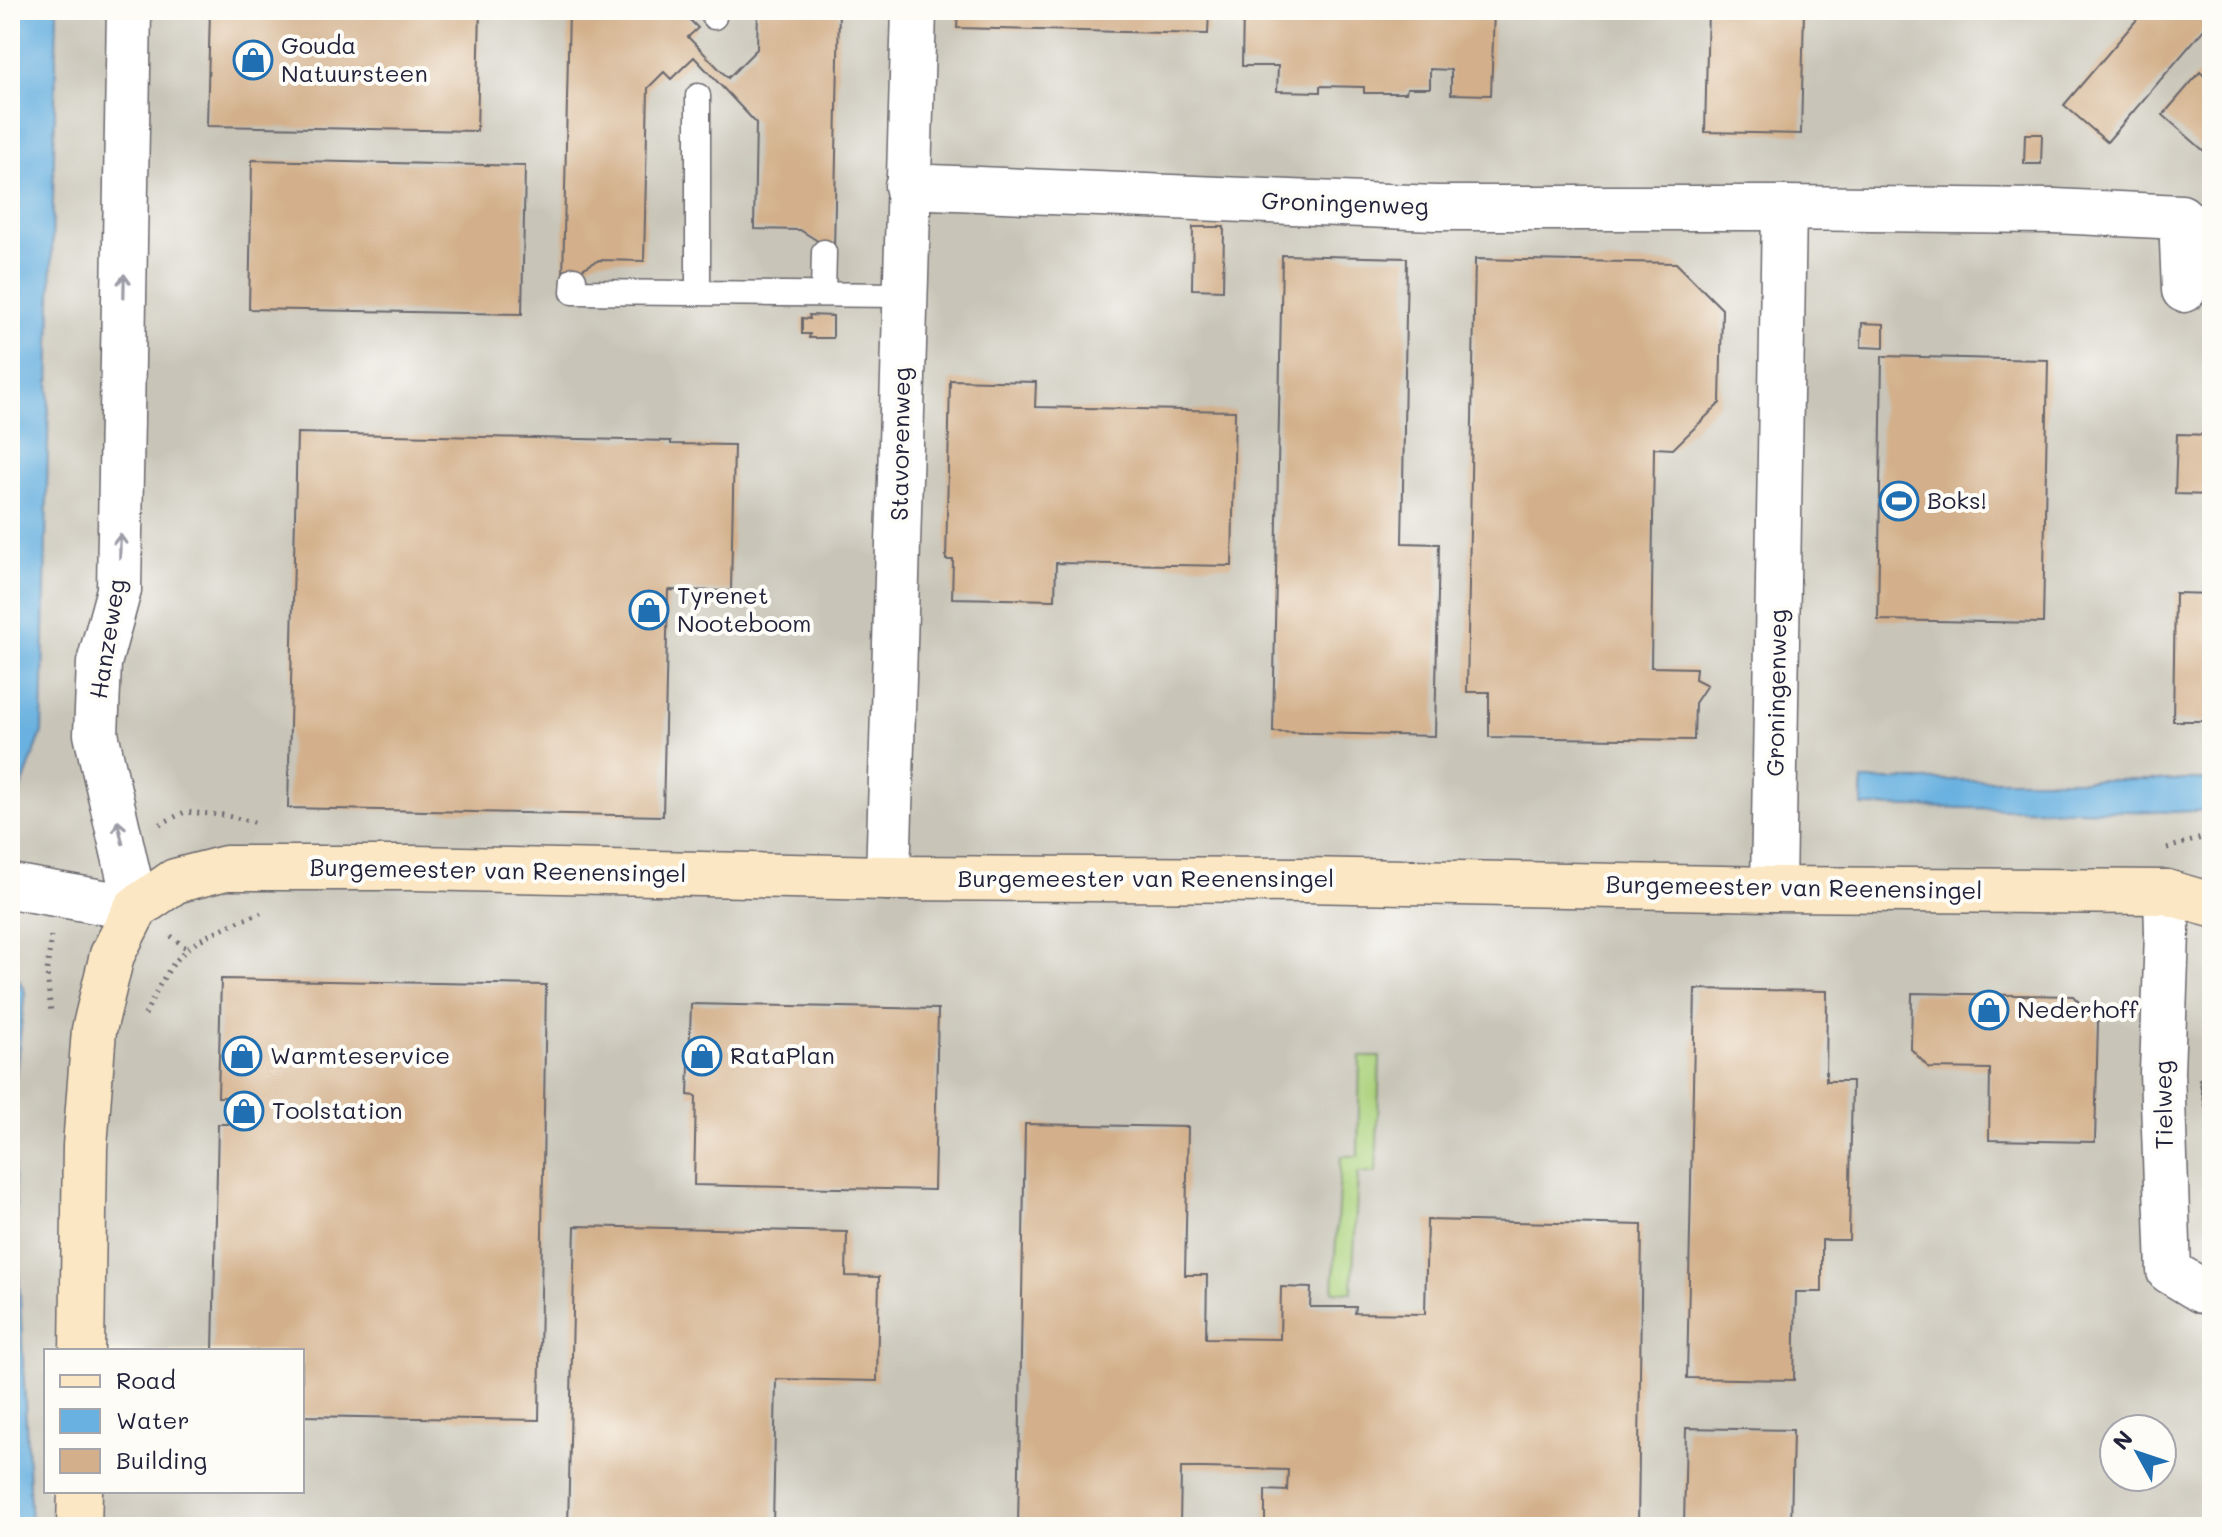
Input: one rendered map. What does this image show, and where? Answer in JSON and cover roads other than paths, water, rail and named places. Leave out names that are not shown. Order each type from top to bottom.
[{"type":"street","name":"Hanzeweg","points":[[129,10],[119,590],[99,663],[96,734],[136,908]]},
{"type":"street","name":"Stavorenweg","points":[[888,878],[914,10]]},
{"type":"street","name":"Groningenweg","points":[[907,186],[1435,208],[1784,208],[2196,215],[2184,290]]},
{"type":"street","name":"Groningenweg","points":[[1773,889],[1784,208]]},
{"type":"street","name":"Burgemeester van Reenensingel","points":[[136,908],[175,881],[226,868],[2166,892],[2212,905]]},
{"type":"street","name":"Burgemeester van Reenensingel","points":[[2166,892],[2212,879]]},
{"type":"street","points":[[10,886],[136,908],[112,955],[94,1030],[85,1146],[82,1349]]},
{"type":"street","name":"Tielweg","points":[[2166,892],[2162,1072],[2169,1271],[2202,1291],[2212,1288]]},
{"type":"street","points":[[79,1527],[80,1493]]},
{"type":"lane","points":[[698,96],[698,292]]},
{"type":"lane","points":[[823,294],[824,252]]},
{"type":"lane","points":[[574,279],[573,292],[904,295]]},
{"type":"water","points":[[10,10],[57,10],[42,732],[10,818]]},
{"type":"water","points":[[1862,780],[2212,780],[2212,810],[2173,812],[1862,806]]},
{"type":"water","points":[[10,962],[25,992],[11,1113],[31,1527],[10,1527]]},
{"type":"place","name":"Gouda Natuursteen","points":[[253,60]]},
{"type":"place","name":"Boks!","points":[[1899,501]]},
{"type":"place","name":"Tyrenet Nooteboom","points":[[649,610]]},
{"type":"place","name":"Nederhoff","points":[[1989,1010]]},
{"type":"place","name":"Warmteservice","points":[[242,1056]]},
{"type":"place","name":"RataPlan","points":[[702,1056]]},
{"type":"place","name":"Toolstation","points":[[244,1111]]}]
